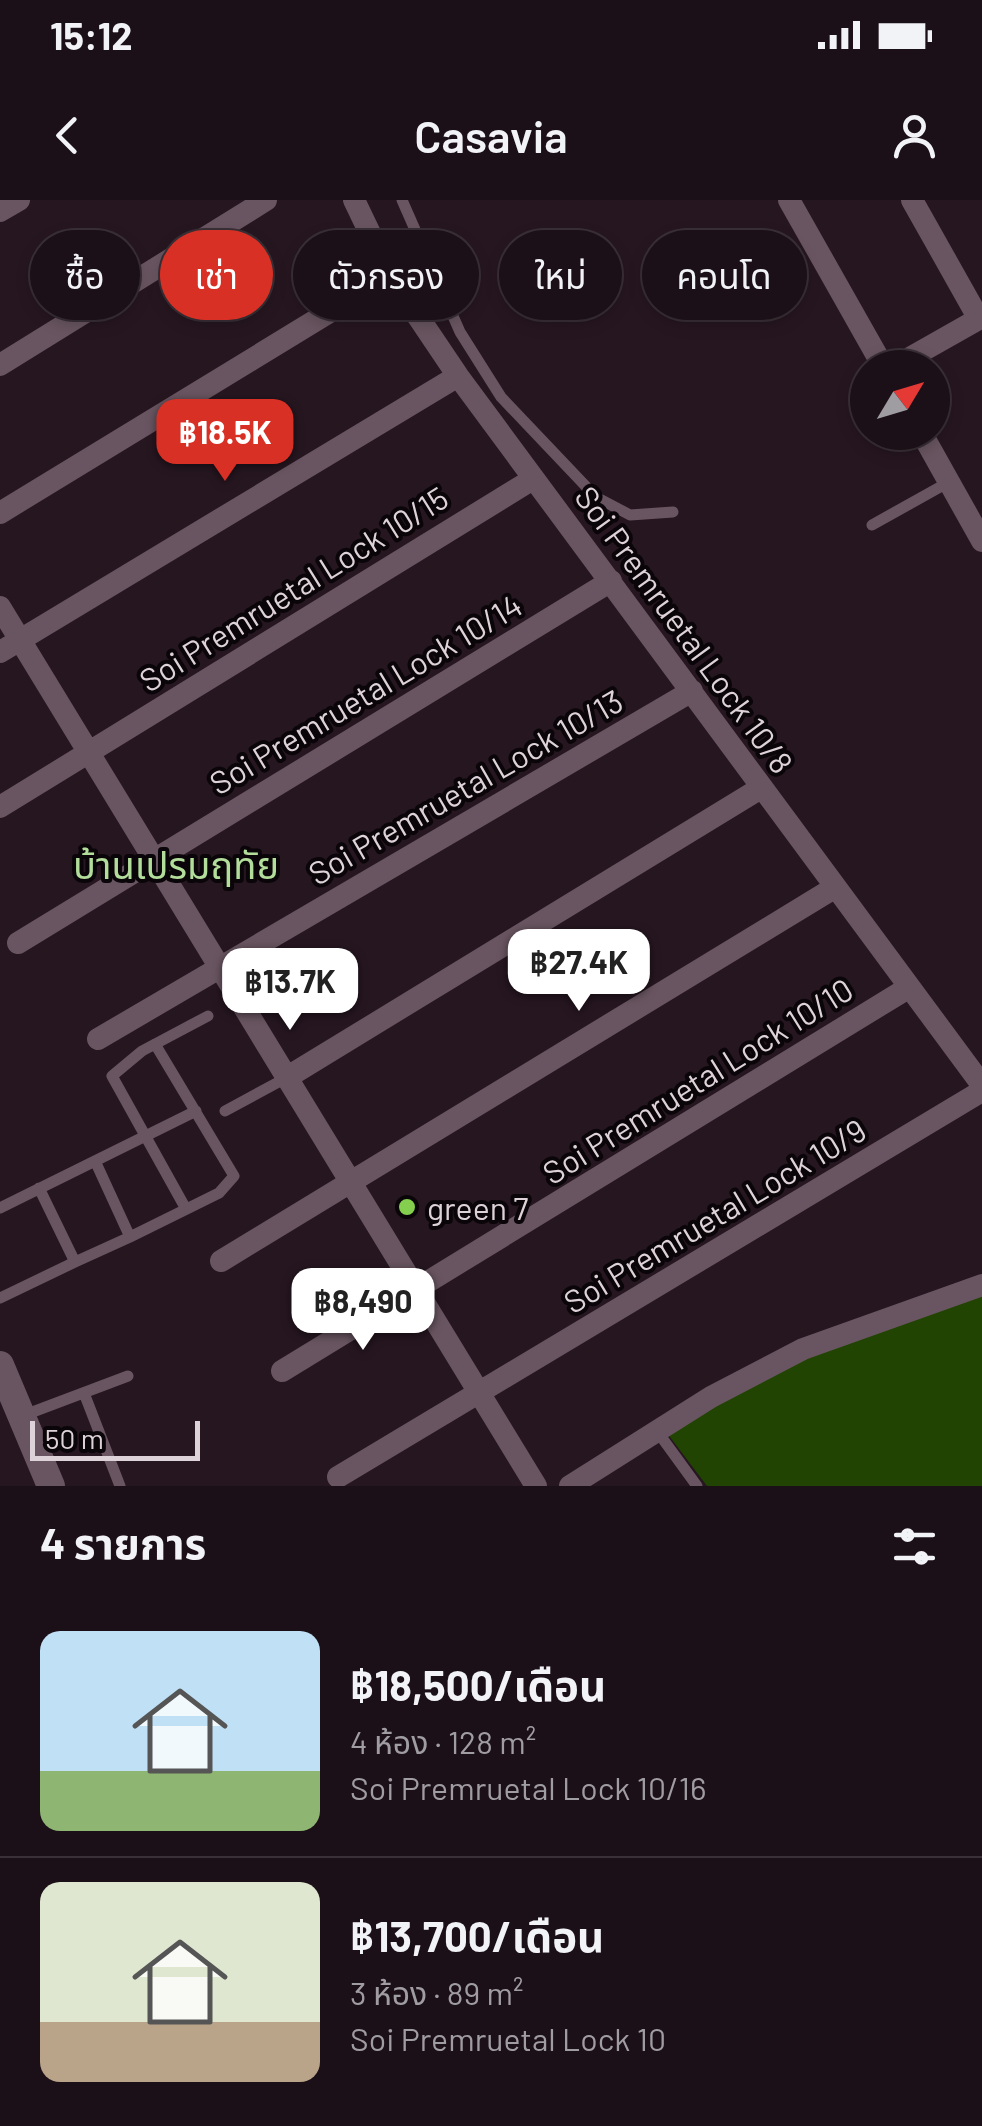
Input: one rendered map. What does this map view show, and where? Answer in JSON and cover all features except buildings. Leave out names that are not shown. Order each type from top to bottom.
[{"type":"main road","points":[[0,1365],[51,1486]]},
{"type":"street","points":[[0,211],[19,200]]},
{"type":"street","points":[[0,365],[266,200]]},
{"type":"street","name":"Soi Premruetal Lock 10/8","points":[[354,200],[368,230]]},
{"type":"street","points":[[790,200],[874,350]]},
{"type":"street","points":[[912,200],[981,318],[924,350]]},
{"type":"street","points":[[0,513],[316,320]]},
{"type":"street","name":"Soi Premruetal Lock 10/8","points":[[420,320],[982,1088]]},
{"type":"street","points":[[10,646],[458,376]]},
{"type":"street","points":[[930,450],[982,541]]},
{"type":"street","name":"Soi Premruetal Lock 10/15","points":[[0,807],[533,479]]},
{"type":"street","name":"Soi Premruetal Lock 10/14","points":[[18,943],[611,581]]},
{"type":"street","points":[[0,607],[10,646],[86,752],[536,1486]]},
{"type":"street","name":"Soi Premruetal Lock 10/13","points":[[98,1039],[692,690]]},
{"type":"street","points":[[286,1078],[761,788]]},
{"type":"street","points":[[221,1261],[834,888]]},
{"type":"street","name":"Soi Premruetal Lock 10/10","points":[[282,1371],[908,988]]},
{"type":"street","name":"Soi Premruetal Lock 10/9","points":[[338,1478],[481,1396],[982,1088]]},
{"type":"street","points":[[570,1486],[656,1431],[804,1348],[982,1285]]},
{"type":"lane","points":[[402,200],[460,332],[501,397],[596,497],[630,515],[672,512]]},
{"type":"lane","points":[[872,524],[948,482]]},
{"type":"lane","points":[[186,1209],[112,1074],[155,1044],[208,1016]]},
{"type":"lane","points":[[0,1298],[228,1187],[234,1176],[155,1044]]},
{"type":"lane","points":[[225,1111],[286,1078]]},
{"type":"lane","points":[[0,1208],[196,1111]]},
{"type":"lane","points":[[96,1162],[130,1237]]},
{"type":"lane","points":[[39,1188],[75,1262]]},
{"type":"lane","points":[[22,1416],[128,1376]]},
{"type":"lane","points":[[84,1393],[120,1486]]},
{"type":"lane","points":[[656,1431],[697,1486]]},
{"type":"green space","points":[[982,1294],[982,1486],[707,1486],[667,1433],[751,1375]]},
{"type":"place","name":"green 7","points":[[407,1207]]},
{"type":"district","name":"บ้านเปรมฤทัย","points":[[176,864]]}]
